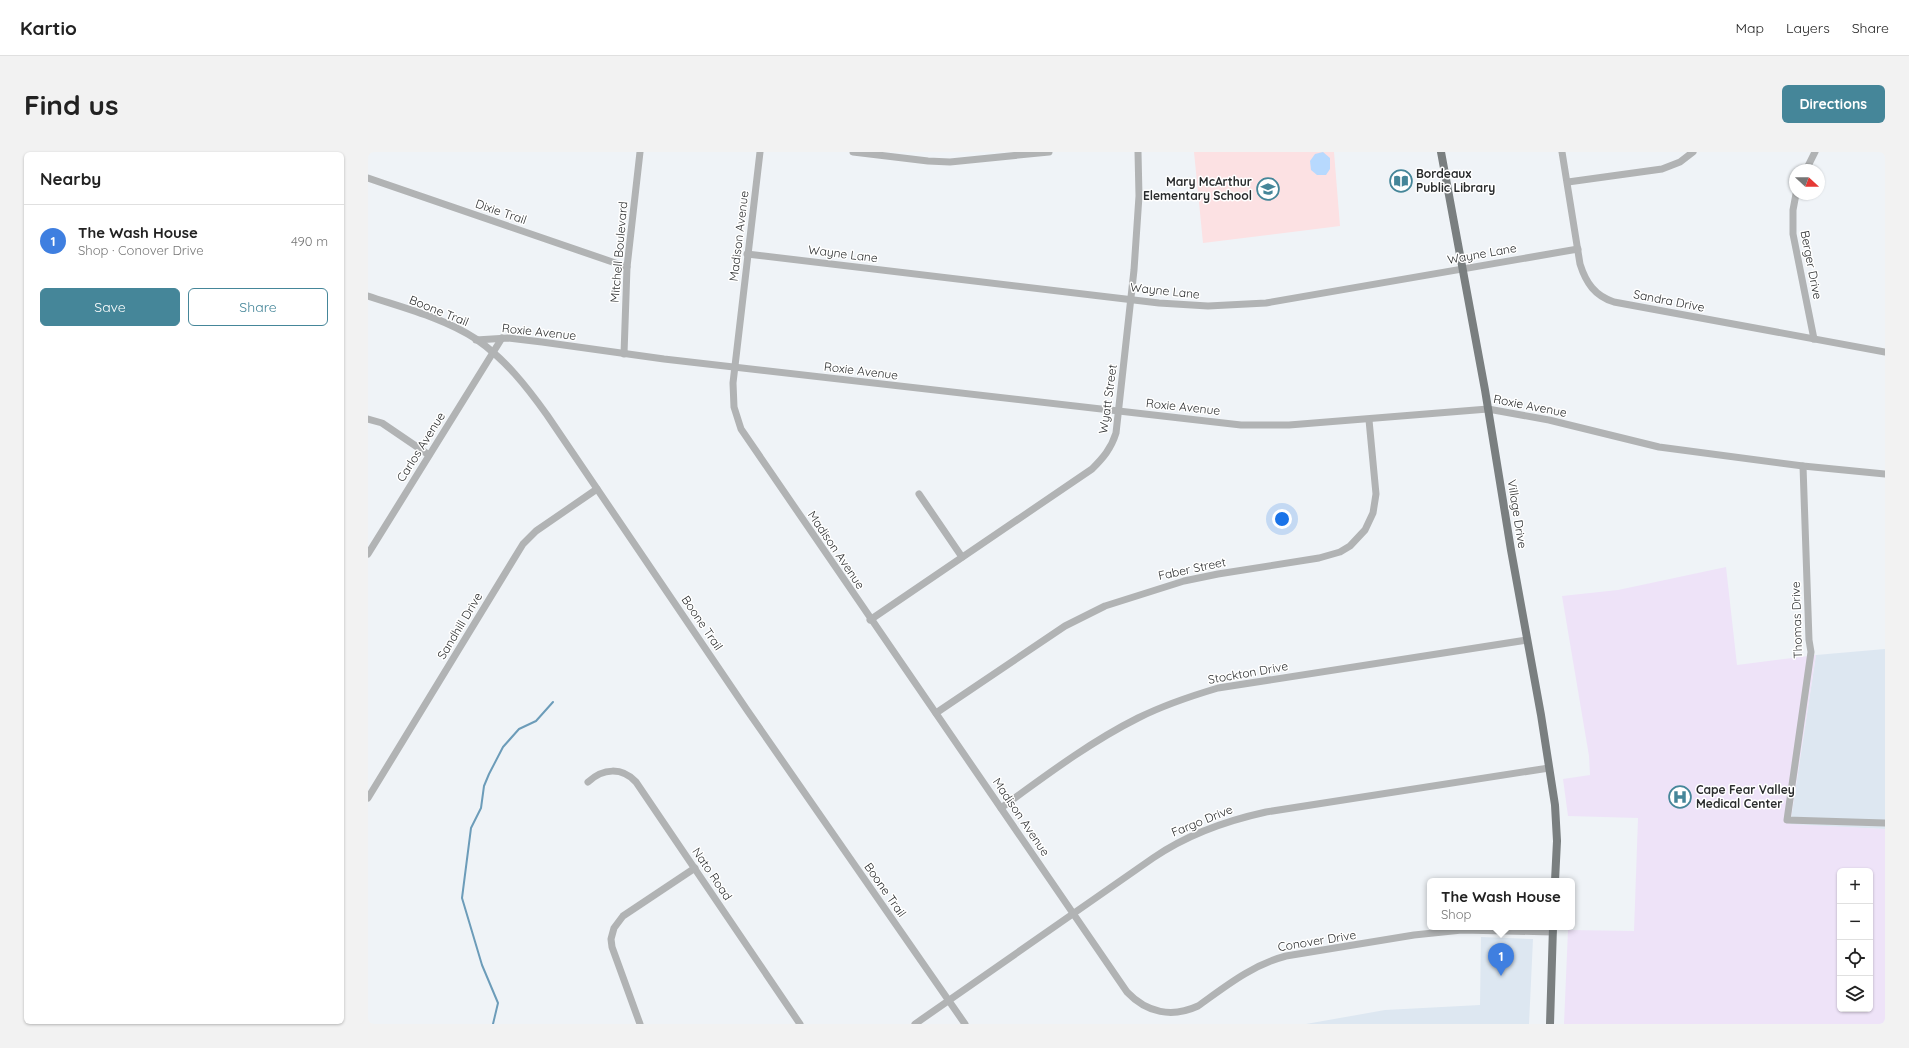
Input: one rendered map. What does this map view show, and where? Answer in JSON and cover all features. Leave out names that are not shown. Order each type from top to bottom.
[{"type":"main road","name":"Village Drive","points":[[1441,152],[1488,408],[1549,768],[1557,820],[1555,878]]},
{"type":"main road","points":[[1550,1024],[1553,930]]},
{"type":"street","name":"Mitchell Boulevard","points":[[624,354],[627,266],[640,152]]},
{"type":"street","name":"Madison Avenue","points":[[760,152],[734,366],[733,399],[735,414],[741,429],[870,620],[936,713],[1073,914]]},
{"type":"street","points":[[853,152],[928,161],[950,162],[1049,152]]},
{"type":"street","name":"Wyatt Street","points":[[870,620],[1092,469],[1111,447],[1116,433],[1137,235],[1138,152]]},
{"type":"street","name":"Sandra Drive","points":[[1562,152],[1580,264],[1586,280],[1594,292],[1606,300],[1885,352]]},
{"type":"street","points":[[1568,182],[1662,169],[1680,162],[1693,152]]},
{"type":"street","points":[[1809,164],[1815,152]]},
{"type":"street","name":"Dixie Trail","points":[[368,178],[627,266]]},
{"type":"street","name":"Berger Drive","points":[[1795,200],[1793,210],[1793,234],[1814,339]]},
{"type":"street","name":"Wayne Lane","points":[[747,254],[1181,305],[1238,306],[1266,303],[1578,248]]},
{"type":"street","name":"Boone Trail","points":[[368,296],[449,325],[476,340],[492,352],[518,377],[532,394],[747,710],[965,1024]]},
{"type":"street","name":"Roxie Avenue","points":[[476,340],[502,338],[542,342],[624,354],[1118,411],[1254,425],[1290,425],[1370,420],[1488,408],[1548,420],[1659,447],[1803,466],[1885,474]]},
{"type":"street","name":"Carlos Avenue","points":[[368,554],[502,338]]},
{"type":"street","points":[[368,419],[382,423],[429,455]]},
{"type":"street","name":"Faber Street","points":[[936,713],[1065,626],[1104,606],[1184,581],[1325,557],[1340,552],[1350,546],[1364,530],[1373,513],[1375,504],[1376,494],[1370,420]]},
{"type":"street","name":"Thomas Drive","points":[[1803,466],[1809,640],[1811,652],[1787,820],[1885,823]]},
{"type":"street","name":"Sandhill Drive","points":[[368,798],[522,544],[536,531],[598,489]]},
{"type":"street","points":[[919,494],[962,557]]},
{"type":"street","name":"Stockton Drive","points":[[1001,808],[1112,732],[1138,718],[1193,696],[1218,688],[1527,640]]},
{"type":"street","name":"Fargo Drive","points":[[914,1024],[1169,847],[1220,824],[1266,812],[1549,768]]},
{"type":"street","name":"Nato Road","points":[[588,782],[598,774],[613,771],[627,774],[632,778],[695,868],[800,1024]]},
{"type":"street","points":[[640,1024],[612,947],[611,939],[614,928],[623,916],[695,868]]},
{"type":"street","name":"Conover Drive","points":[[1073,914],[1134,1000],[1151,1010],[1171,1013],[1189,1010],[1198,1006],[1248,970],[1271,960],[1286,956],[1450,931],[1471,930]]},
{"type":"shaded area","name":"Mary McArthur Elementary School","points":[[1194,152],[1334,152],[1340,226],[1203,243]]},
{"type":"shaded area","points":[[1323,152],[1330,158],[1330,169],[1326,175],[1317,175],[1311,170],[1310,161],[1315,154]]},
{"type":"shaded area","name":"Cape Fear Valley Medical Center","points":[[1726,567],[1737,665],[1816,655],[1790,824],[1885,829],[1885,1024],[1564,1024],[1568,930],[1634,931],[1638,818],[1568,816],[1563,779],[1590,775],[1589,756],[1562,596],[1618,590]]},
{"type":"shaded area","points":[[1885,649],[1885,829],[1790,825],[1816,655]]},
{"type":"shaded area","points":[[1481,937],[1533,939],[1529,1024],[1306,1024],[1385,1010],[1480,1005]]},
{"type":"waterway","points":[[493,1024],[498,1003],[482,965],[462,898],[471,828],[481,808],[484,786],[503,747],[519,729],[536,721],[553,702]]},
{"type":"place","name":"Bordeaux Public Library","points":[[1401,181]]},
{"type":"place","name":"Mary McArthur Elementary School","points":[[1268,189]]},
{"type":"place","name":"Cape Fear Valley Medical Center","points":[[1680,797]]},
{"type":"place","name":"The Wash House","points":[[1501,976]]}]
